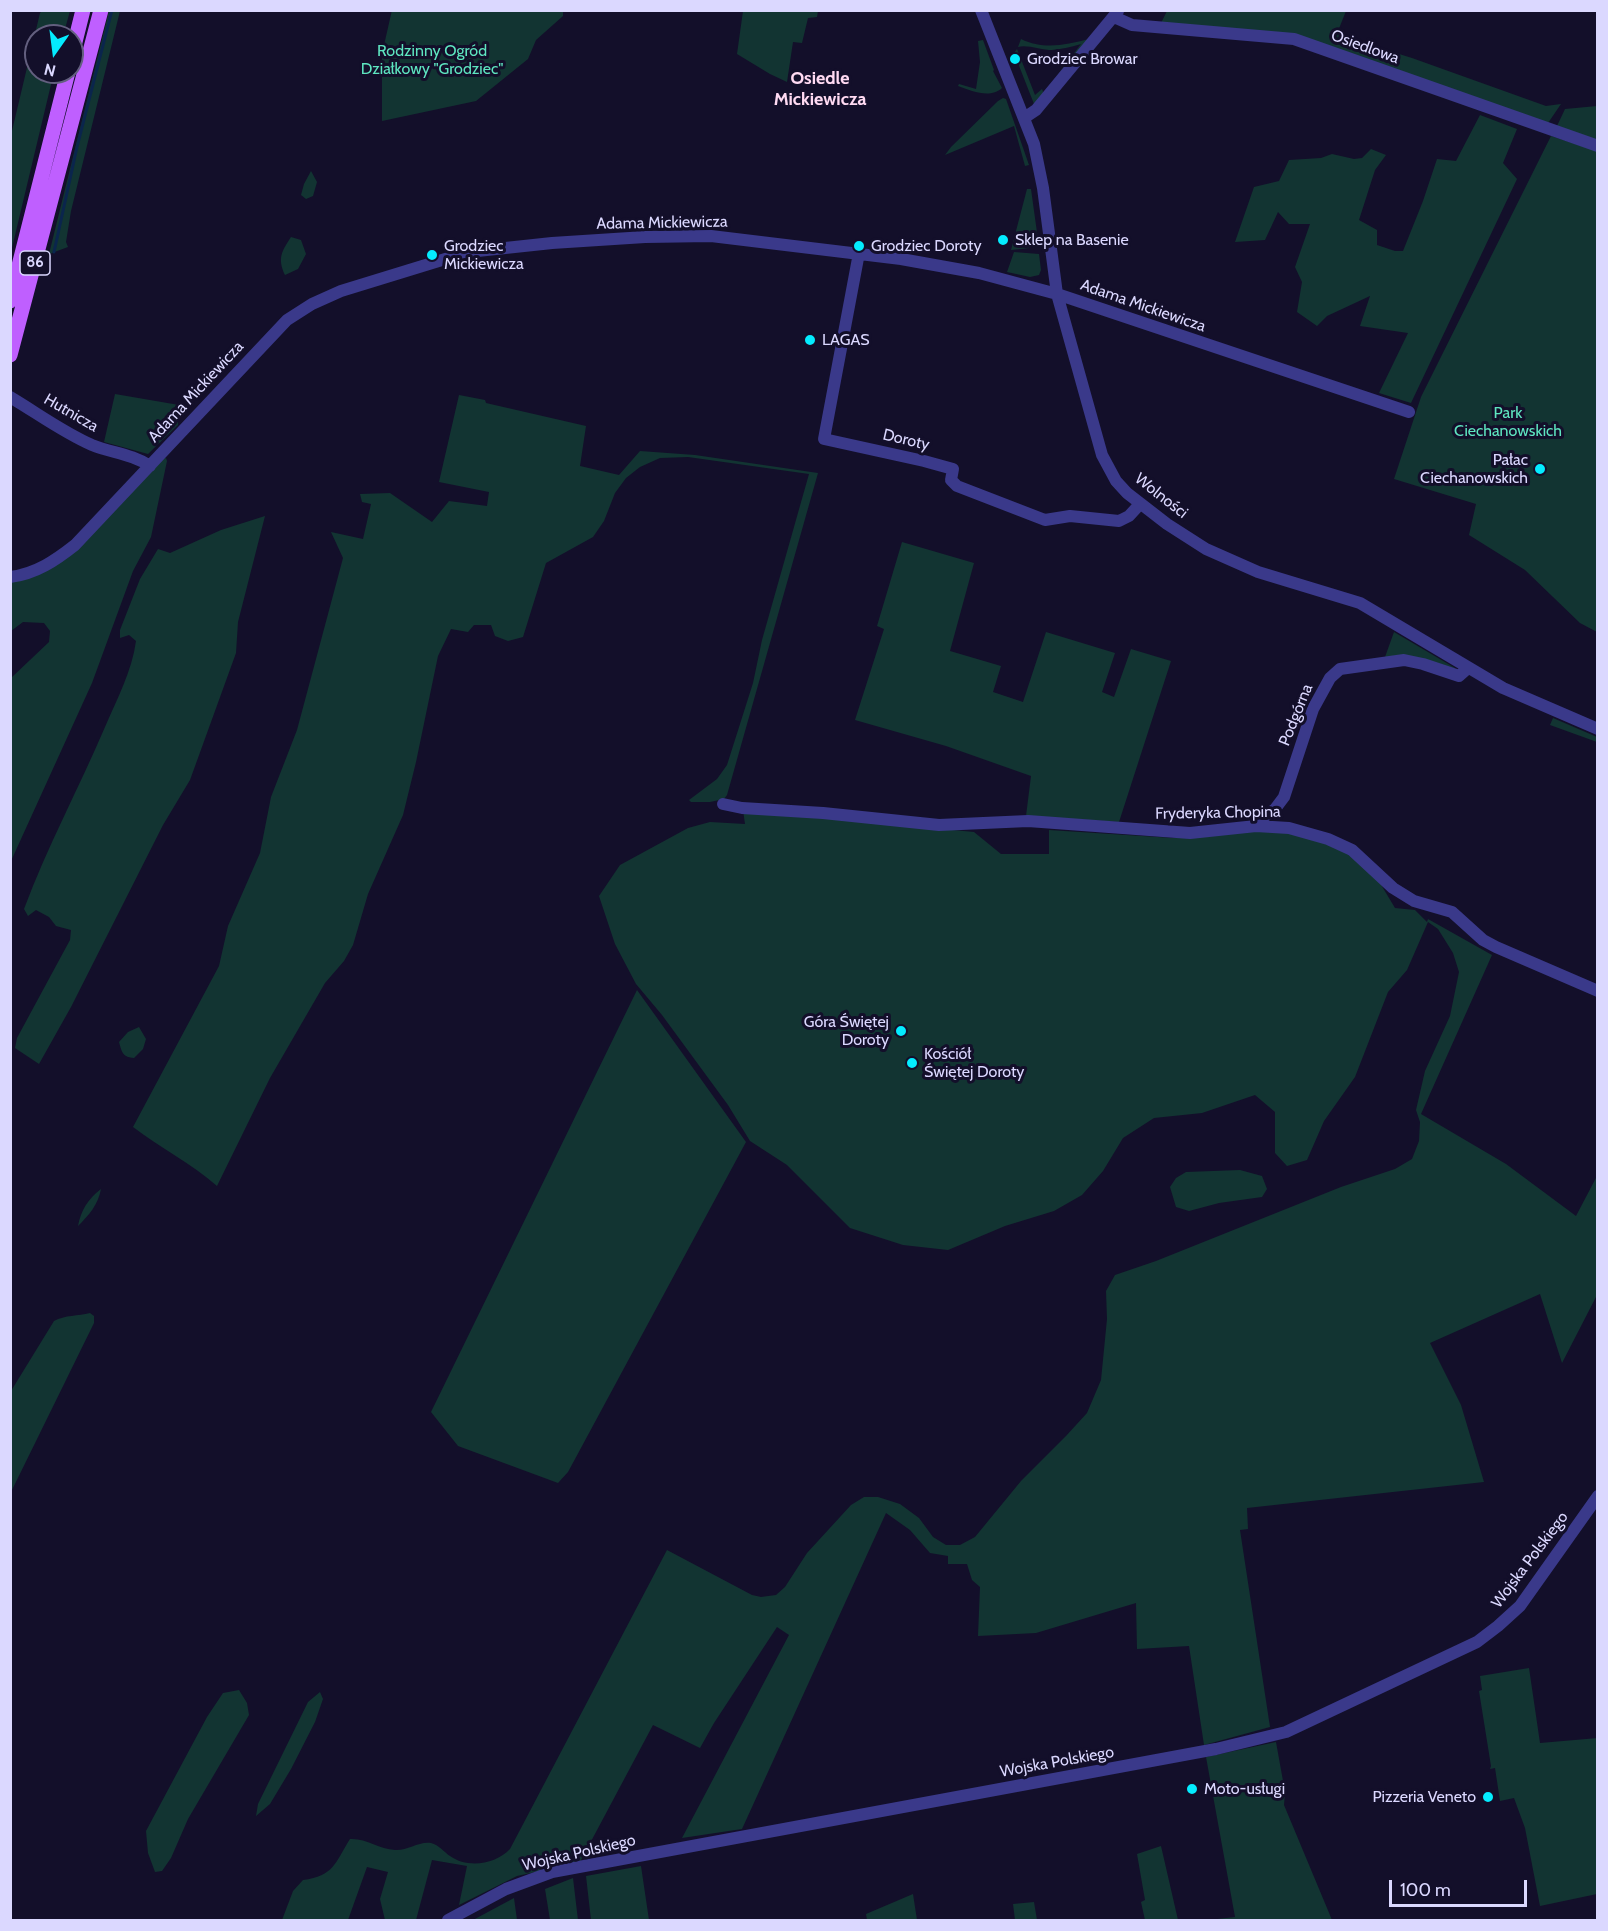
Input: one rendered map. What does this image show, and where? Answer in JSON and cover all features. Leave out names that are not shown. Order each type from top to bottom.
[{"type":"main road","name":"86","points":[[10,355],[101,10]]},
{"type":"main road","name":"86","points":[[10,301],[65,84]]},
{"type":"street","name":"Wolności","points":[[981,10],[1034,144],[1043,188],[1057,294],[1102,455],[1116,481],[1140,504],[1169,526],[1211,551],[1258,572],[1360,603],[1513,693],[1598,729]]},
{"type":"street","points":[[1024,118],[1036,110],[1116,14]]},
{"type":"street","name":"Osiedlowa","points":[[1116,14],[1132,25],[1294,39],[1598,146]]},
{"type":"street","name":"Adama Mickiewicza","points":[[10,577],[39,569],[56,560],[75,545],[287,320],[312,304],[341,291],[468,252],[505,247],[645,237],[711,236],[957,267],[1057,294],[1408,412]]},
{"type":"street","name":"Doroty","points":[[860,253],[824,439],[953,469],[951,480],[957,486],[1045,520],[1070,516],[1119,521],[1140,504]]},
{"type":"street","name":"Hutnicza","points":[[10,397],[94,446],[139,459],[150,466]]},
{"type":"street","name":"Podgórna","points":[[1256,826],[1257,822],[1275,809],[1284,797],[1312,709],[1330,678],[1340,669],[1404,660],[1459,676],[1468,668]]},
{"type":"street","name":"Fryderyka Chopina","points":[[723,804],[742,808],[823,813],[939,825],[1028,821],[1190,833],[1256,826],[1288,828],[1328,838],[1344,846],[1364,860],[1393,888],[1414,901],[1452,912],[1483,940],[1598,991]]},
{"type":"street","name":"Wojska Polskiego","points":[[448,1920],[506,1889],[552,1872],[1204,1751],[1286,1732],[1477,1642],[1520,1606],[1598,1496]]},
{"type":"green space","points":[[43,10],[70,11],[66,24],[37,24]]},
{"type":"green space","name":"Rodzinny Ogród Działkowy \"Grodziec\"","points":[[392,10],[563,10],[563,16],[536,40],[528,59],[476,101],[382,121],[382,54]]},
{"type":"green space","points":[[109,11],[120,11],[71,211],[66,242],[68,247],[49,254]]},
{"type":"green space","points":[[743,11],[818,11],[817,17],[808,18],[802,43],[793,42],[787,82],[737,54]]},
{"type":"green space","points":[[1167,11],[1346,11],[1338,31],[1341,36],[1412,58],[1546,106],[1561,104],[1546,126],[1295,35],[1161,23]]},
{"type":"green space","points":[[1021,39],[1038,44],[1063,45],[1089,39],[1056,77],[1081,44],[1052,50],[1018,47]]},
{"type":"green space","points":[[983,40],[993,71],[1002,88],[986,94],[958,86],[959,84],[976,89],[980,62],[978,41]]},
{"type":"green space","points":[[1017,49],[1035,95],[1042,89],[1044,94],[1034,104],[1014,53]]},
{"type":"green space","points":[[24,80],[24,84],[51,84],[11,252],[11,135]]},
{"type":"green space","points":[[1003,98],[1006,99],[1029,165],[1025,166],[1014,126],[945,155],[951,147]]},
{"type":"green space","points":[[1597,106],[1597,140],[1557,126],[1565,109]]},
{"type":"green space","points":[[1480,115],[1517,129],[1503,163],[1517,179],[1411,403],[1379,393],[1408,333],[1360,326],[1370,296],[1327,316],[1317,326],[1297,312],[1302,282],[1295,267],[1310,224],[1289,224],[1278,212],[1265,240],[1235,242],[1254,187],[1279,181],[1289,160],[1321,158],[1332,154],[1354,159],[1362,158],[1371,149],[1386,155],[1375,170],[1359,220],[1377,230],[1377,245],[1403,251],[1437,159],[1456,161]]},
{"type":"green space","name":"Park Ciechanowskich","points":[[1551,136],[1597,151],[1597,632],[1580,623],[1525,570],[1469,535],[1476,504],[1394,479],[1421,397]]},
{"type":"green space","points":[[311,171],[317,182],[313,196],[306,199],[301,195]]},
{"type":"green space","points":[[1027,189],[1031,189],[1039,247],[1011,250]]},
{"type":"green space","points":[[291,237],[301,240],[306,254],[298,269],[285,275],[281,259]]},
{"type":"green space","points":[[1014,252],[1039,254],[1041,270],[1039,275],[1030,277],[1007,272]]},
{"type":"green space","points":[[115,394],[179,405],[178,425],[148,454],[104,442]]},
{"type":"green space","points":[[459,395],[586,426],[580,466],[619,475],[640,451],[695,455],[818,473],[727,795],[724,799],[710,802],[691,802],[689,800],[717,779],[727,765],[753,683],[762,640],[809,474],[688,457],[660,458],[640,467],[626,478],[615,493],[604,521],[593,537],[546,563],[523,637],[508,641],[495,636],[491,625],[474,625],[468,632],[451,629],[438,656],[403,815],[368,894],[353,945],[344,961],[325,983],[270,1078],[217,1186],[133,1127],[219,966],[228,926],[260,853],[271,797],[297,730],[343,558],[331,532],[363,539],[371,504],[362,502],[360,494],[390,493],[432,522],[449,501],[487,506],[489,492],[439,482]]},
{"type":"green space","points":[[166,458],[151,537],[133,571],[92,683],[11,861],[11,678],[49,642],[50,631],[44,623],[23,622],[11,631],[11,582],[55,565],[161,459]]},
{"type":"green space","points":[[265,516],[238,622],[236,653],[190,780],[163,825],[71,1007],[39,1064],[15,1048],[17,1038],[70,940],[71,930],[56,926],[49,917],[36,910],[28,916],[24,909],[128,674],[136,641],[129,635],[120,638],[120,630],[140,579],[158,549],[170,553],[221,530]]},
{"type":"green space","points":[[902,542],[974,563],[950,651],[1001,666],[993,692],[1023,702],[1046,632],[1115,653],[1102,692],[1114,697],[1131,649],[1171,661],[1119,822],[1026,816],[1031,776],[946,746],[855,720],[884,629],[877,626]]},
{"type":"green space","points":[[1394,632],[1455,668],[1454,670],[1385,657]]},
{"type":"green space","points":[[1553,718],[1597,737],[1597,742],[1550,725]]},
{"type":"green space","points":[[743,810],[974,832],[1001,854],[1049,854],[1049,830],[1173,838],[1270,829],[1333,843],[1374,873],[1395,908],[1415,910],[1427,922],[1428,919],[1492,955],[1421,1114],[1506,1164],[1576,1216],[1597,1176],[1597,1295],[1562,1363],[1540,1294],[1430,1343],[1461,1405],[1484,1482],[1247,1508],[1248,1529],[1240,1530],[1270,1727],[1204,1745],[1189,1646],[1137,1649],[1136,1603],[1036,1633],[978,1636],[980,1587],[972,1580],[967,1564],[948,1564],[948,1556],[930,1553],[910,1530],[886,1513],[742,1829],[682,1838],[789,1635],[777,1627],[700,1748],[653,1725],[580,1862],[517,1876],[459,1905],[467,1866],[432,1860],[416,1920],[385,1920],[380,1899],[388,1872],[367,1867],[348,1920],[282,1920],[293,1891],[303,1880],[328,1872],[350,1839],[362,1840],[395,1850],[431,1843],[457,1860],[473,1863],[490,1861],[510,1849],[667,1550],[752,1595],[761,1597],[776,1595],[785,1587],[807,1553],[851,1505],[864,1497],[878,1497],[900,1504],[919,1518],[933,1537],[946,1545],[960,1545],[975,1537],[1021,1481],[1087,1413],[1101,1380],[1107,1319],[1106,1291],[1115,1275],[1156,1261],[1341,1187],[1395,1169],[1412,1159],[1419,1141],[1420,1122],[1416,1110],[1425,1071],[1450,1016],[1459,972],[1453,953],[1438,929],[1428,922],[1407,970],[1388,992],[1355,1077],[1324,1121],[1307,1160],[1287,1166],[1275,1153],[1275,1112],[1255,1095],[1202,1113],[1154,1118],[1123,1138],[1103,1171],[1082,1195],[1054,1211],[1005,1226],[948,1250],[903,1245],[850,1228],[787,1165],[750,1141],[728,1105],[662,1015],[636,984],[615,944],[599,896],[620,865],[688,828],[710,822],[745,824]]},
{"type":"green space","points":[[637,990],[746,1142],[568,1472],[558,1483],[458,1446],[431,1412]]},
{"type":"green space","points":[[139,1027],[146,1039],[143,1049],[134,1058],[127,1057],[122,1052],[119,1042],[128,1032]]},
{"type":"green space","points":[[1240,1170],[1262,1176],[1267,1189],[1262,1197],[1219,1203],[1189,1211],[1176,1207],[1170,1187],[1176,1178],[1186,1172]]},
{"type":"green space","points":[[101,1189],[98,1200],[78,1226],[86,1205]]},
{"type":"green space","points":[[90,1313],[94,1316],[94,1323],[11,1492],[11,1391],[54,1321]]},
{"type":"green space","points":[[1529,1668],[1540,1743],[1598,1738],[1597,1894],[1540,1906],[1525,1828],[1514,1798],[1500,1801],[1495,1768],[1490,1769],[1479,1691],[1482,1690],[1480,1676]]},
{"type":"green space","points":[[239,1690],[247,1703],[249,1715],[188,1819],[171,1858],[162,1871],[155,1872],[148,1853],[146,1831],[207,1717],[223,1693]]},
{"type":"green space","points":[[320,1692],[323,1699],[315,1722],[291,1769],[270,1804],[256,1816],[258,1804],[308,1702]]},
{"type":"green space","points":[[1276,1742],[1285,1792],[1284,1805],[1332,1920],[1208,1920],[1235,1917],[1206,1757]]},
{"type":"green space","points":[[1161,1846],[1178,1920],[1145,1920],[1141,1902],[1145,1900],[1137,1854]]},
{"type":"green space","points":[[641,1866],[649,1920],[591,1920],[586,1876]]},
{"type":"green space","points":[[573,1878],[578,1920],[550,1920],[545,1889]]},
{"type":"green space","points":[[913,1894],[917,1920],[867,1920],[866,1914]]},
{"type":"green space","points":[[514,1898],[517,1920],[473,1920]]},
{"type":"green space","points":[[1034,1902],[1037,1920],[1015,1920],[1013,1904]]},
{"type":"waterway","points":[[54,252],[77,147],[112,10]]},
{"type":"place","name":"Grodziec Browar","points":[[1015,59]]},
{"type":"place","name":"Sklep na Basenie","points":[[1003,240]]},
{"type":"place","name":"Grodziec Doroty","points":[[859,246]]},
{"type":"place","name":"Grodziec Mickiewicza","points":[[432,255]]},
{"type":"place","name":"LAGAS","points":[[810,340]]},
{"type":"place","name":"Pałac Ciechanowskich","points":[[1540,469]]},
{"type":"place","name":"Góra Świętej Doroty","points":[[901,1031]]},
{"type":"place","name":"Kościół Świętej Doroty","points":[[912,1063]]},
{"type":"place","name":"Moto-usługi","points":[[1192,1789]]},
{"type":"place","name":"Pizzeria Veneto","points":[[1488,1797]]},
{"type":"district","name":"Osiedle Mickiewicza","points":[[820,89]]}]
